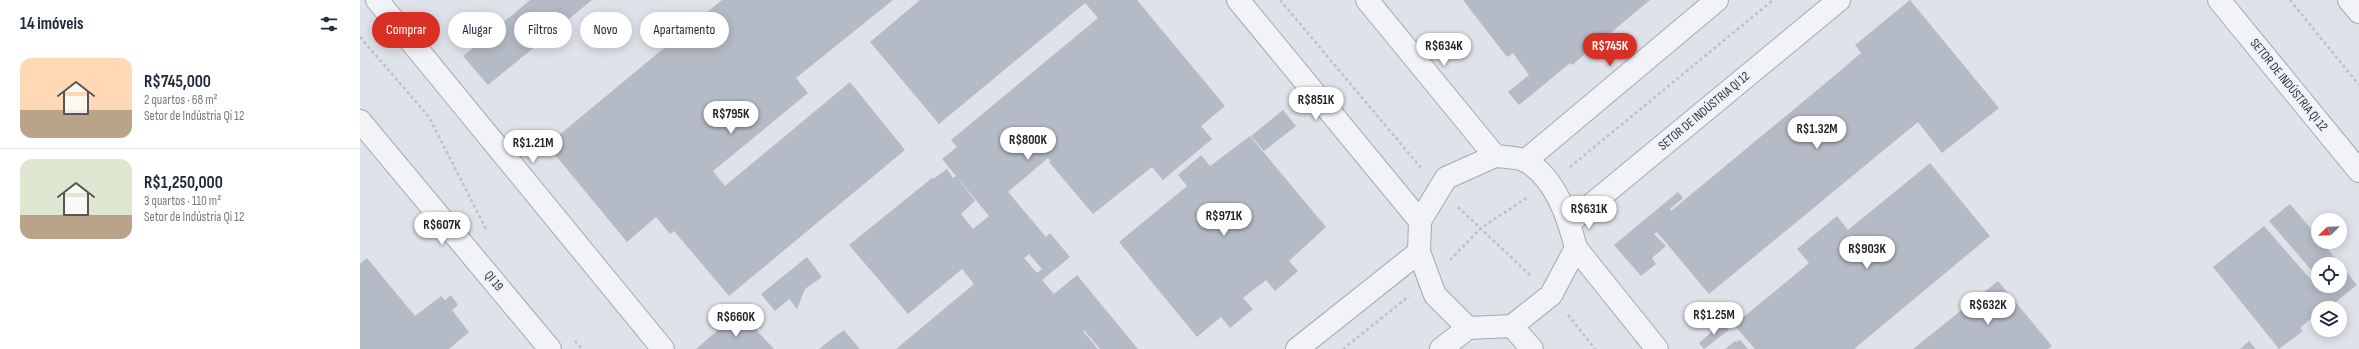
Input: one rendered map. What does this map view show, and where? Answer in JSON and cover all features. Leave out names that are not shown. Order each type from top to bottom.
[{"type":"street","points":[[377,0],[663,349]]},
{"type":"street","points":[[1238,0],[1420,221]]},
{"type":"street","points":[[1367,0],[1495,156]]},
{"type":"street","points":[[1525,161],[1717,0]]},
{"type":"street","name":"SETOR DE INDÚSTRIA QI 12","points":[[1569,223],[1839,0]]},
{"type":"street","name":"SETOR DE INDÚSTRIA QI 12","points":[[2219,0],[2359,171]]},
{"type":"street","points":[[2349,0],[2359,12]]},
{"type":"street","name":"QI 19","points":[[360,121],[550,349]]},
{"type":"street","points":[[1468,328],[1435,295],[1419,252],[1420,221],[1446,178],[1495,156],[1525,161],[1551,183],[1569,223],[1576,248],[1656,349]]},
{"type":"street","points":[[1441,349],[1468,328],[1512,326],[1551,294],[1576,248]]},
{"type":"street","points":[[1298,349],[1419,252]]},
{"type":"street","points":[[1512,326],[1532,349]]},
{"type":"path","points":[[2290,0],[2359,84]]},
{"type":"path","points":[[360,37],[429,117],[488,232]]},
{"type":"path","points":[[571,337],[582,349]]},
{"type":"building","points":[[530,0],[592,0],[572,16],[572,12],[516,12]]},
{"type":"building","points":[[722,0],[893,0],[796,78],[808,93],[713,171],[725,186],[850,82],[905,150],[729,296],[674,231],[670,234],[656,217],[627,242],[547,145],[664,48],[729,48],[729,12],[708,12]]},
{"type":"building","points":[[920,0],[1137,0],[1225,106],[1201,126],[1212,139],[1163,180],[1152,167],[1093,214],[1049,162],[1051,161],[1048,158],[1008,192],[1046,237],[1050,233],[1070,257],[1042,280],[1054,294],[1077,275],[1138,349],[1100,349],[1084,330],[1083,331],[1098,349],[896,349],[974,284],[962,269],[908,314],[849,245],[932,178],[933,179],[947,169],[953,178],[956,176],[975,201],[961,214],[973,229],[989,216],[942,159],[957,147],[951,140],[1098,18],[1085,3],[939,124],[870,42]],"holes":[[[1029,254],[1042,269],[1037,273],[1024,258]]]},
{"type":"building","points":[[1463,0],[1650,0],[1572,65],[1570,63],[1519,105],[1508,92],[1529,75],[1513,53],[1507,57]]},
{"type":"building","points":[[1910,0],[1999,108],[1942,153],[1918,122],[1709,294],[1657,232],[1654,234],[1666,246],[1652,258],[1656,264],[1641,276],[1614,245],[1678,192],[1683,198],[1670,209],[1671,211],[1861,53],[1855,45]]},
{"type":"building","points":[[514,13],[514,48],[533,48],[488,85],[463,56],[473,48],[506,48],[506,20]]},
{"type":"building","points":[[1283,110],[1296,126],[1264,151],[1251,136]]},
{"type":"building","points":[[1250,136],[1326,227],[1289,261],[1298,271],[1275,291],[1266,280],[1243,298],[1253,309],[1230,328],[1221,317],[1197,337],[1119,242],[1187,186],[1178,175],[1201,155],[1210,166]]},
{"type":"building","points":[[1930,163],[1990,236],[1854,349],[1755,349],[1734,325],[1809,263],[1797,249],[1837,216],[1848,230]]},
{"type":"building","points":[[2290,204],[2311,229],[2311,249],[2328,249],[2334,257],[2311,257],[2311,270],[2269,221]]},
{"type":"building","points":[[2264,226],[2311,280],[2311,293],[2347,293],[2347,273],[2357,285],[2337,301],[2311,301],[2311,318],[2300,328],[2303,331],[2279,349],[2213,267]]},
{"type":"building","points":[[807,257],[822,277],[805,289],[797,309],[789,299],[775,311],[761,294]]},
{"type":"building","points":[[367,258],[415,316],[441,296],[445,300],[451,295],[458,305],[452,310],[469,332],[449,349],[360,349],[360,264]]},
{"type":"building","points":[[1998,281],[2052,346],[2048,349],[1913,349]]},
{"type":"building","points":[[733,317],[742,329],[750,323],[774,349],[696,349]]},
{"type":"building","points":[[1722,323],[1729,330],[1704,349],[1699,343]]},
{"type":"building","points":[[844,330],[860,349],[819,349],[833,338]]},
{"type":"building","points":[[1740,340],[1748,349],[1725,349],[1735,341]]},
{"type":"building","points":[[2249,341],[2256,349],[2240,349]]}]
